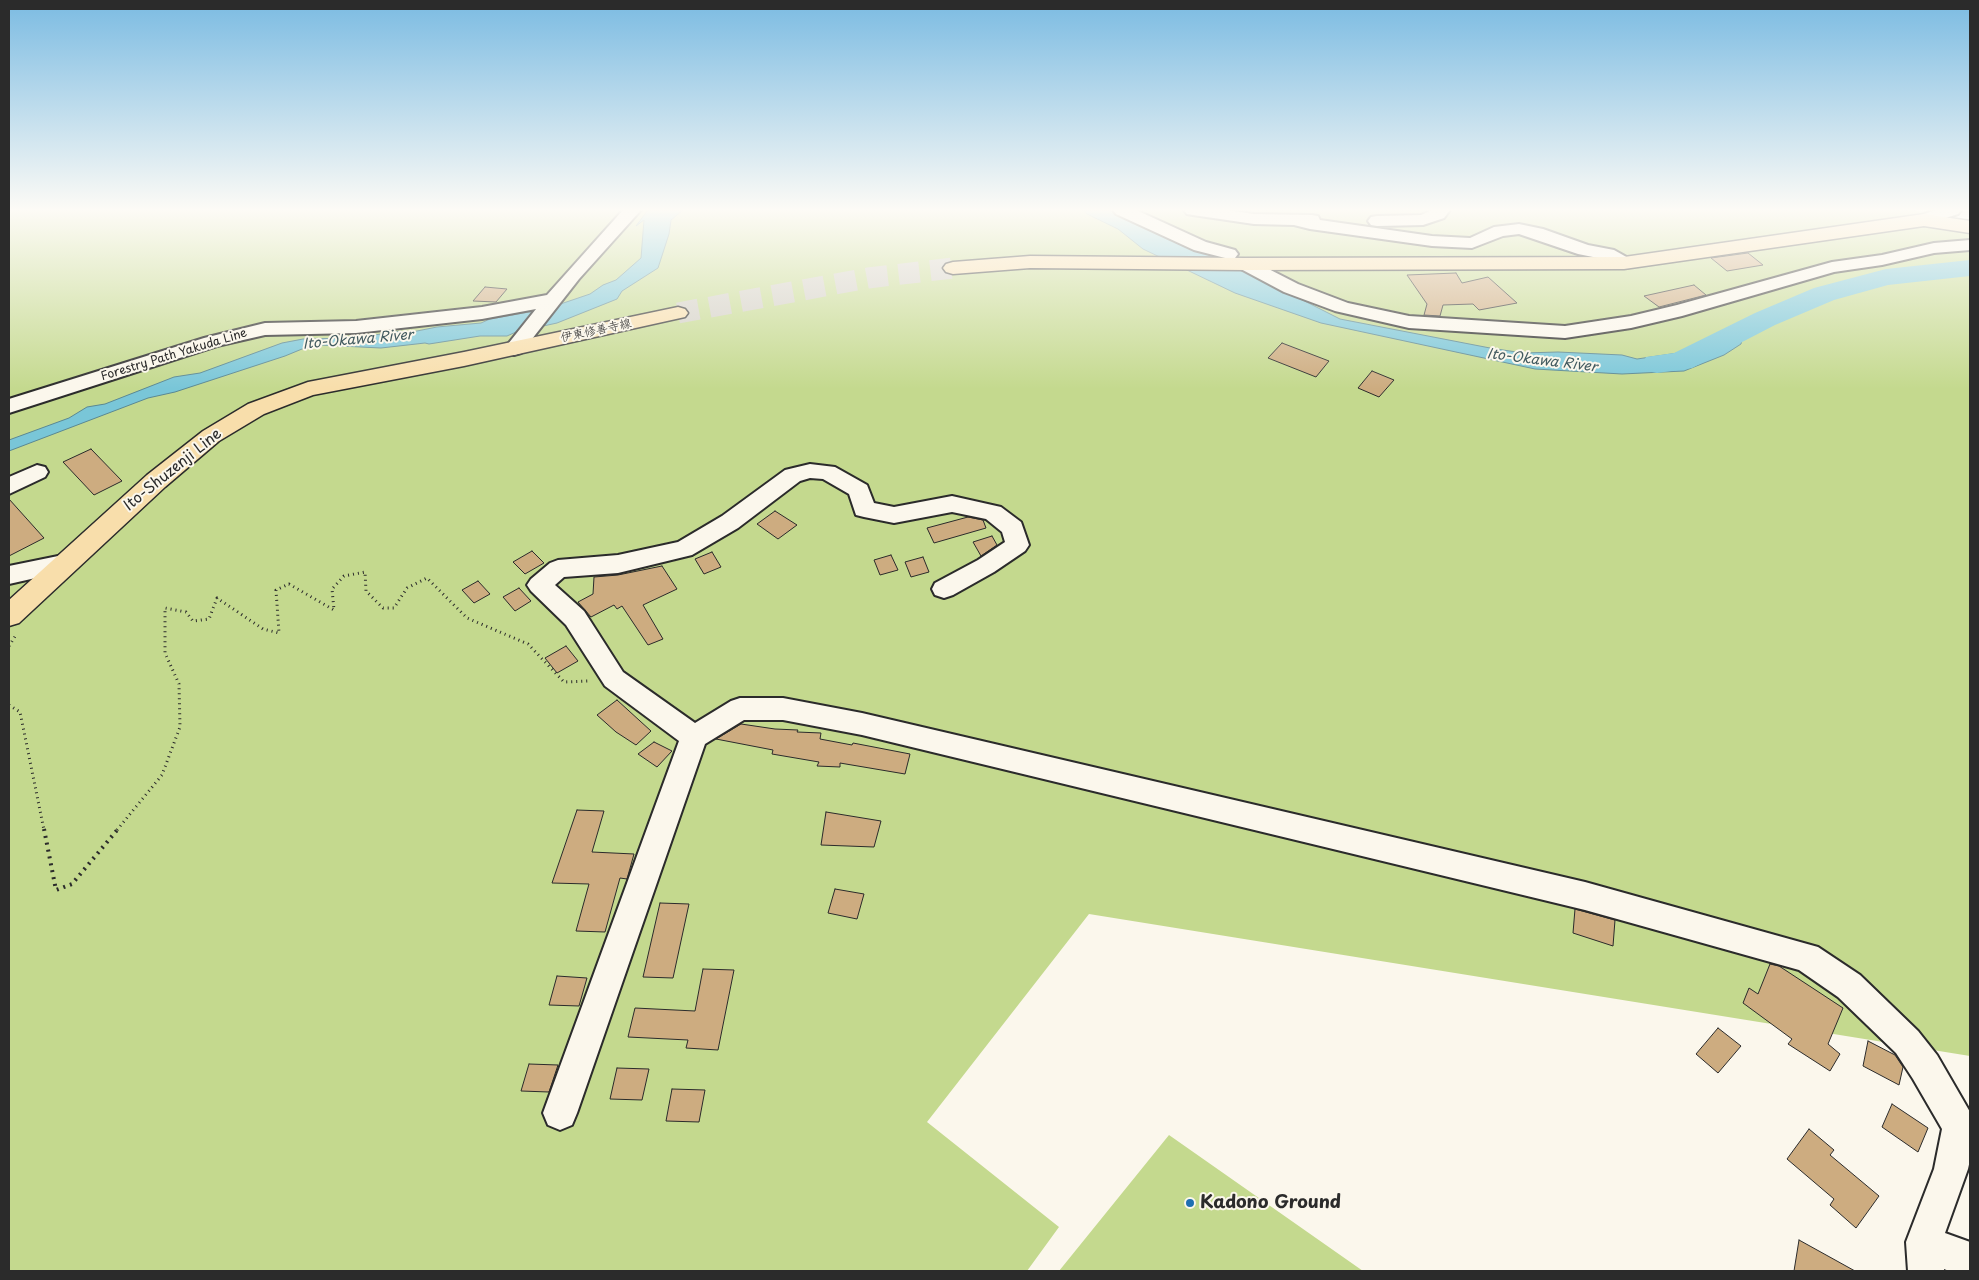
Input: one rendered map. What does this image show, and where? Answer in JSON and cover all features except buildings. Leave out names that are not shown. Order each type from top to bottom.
[{"type":"main road","name":"伊東修善寺線","points":[[514,348],[678,313]]},
{"type":"main road","name":"Ito-Shuzenji Line","points":[[9,616],[156,481],[211,436],[256,409],[308,389],[514,348]]},
{"type":"street","points":[[514,348],[579,270]]},
{"type":"street","points":[[1251,270],[1291,288],[1342,307],[1409,322],[1565,332],[1631,322],[1682,310],[1822,270]]},
{"type":"street","name":"Forestry Path Yakuda Line","points":[[9,406],[211,342],[265,329],[356,327],[482,313],[552,300]]},
{"type":"street","points":[[694,737],[614,679],[575,618],[539,586],[558,569],[618,564],[684,549],[730,522],[793,474],[810,471],[827,472],[859,490],[864,510],[894,515],[952,504],[993,513],[1013,528],[1017,545],[986,566],[944,589]]},
{"type":"street","points":[[9,486],[37,472]]},
{"type":"street","points":[[9,575],[64,564]]},
{"type":"street","points":[[560,1113],[694,737],[740,709],[783,709],[862,724],[1585,896],[1807,957],[1849,986],[1907,1042],[1925,1067],[1960,1128],[1951,1170],[1925,1257],[1958,1257],[1970,1260]]},
{"type":"path","points":[[9,705],[20,712],[56,890],[72,884],[162,774],[180,728],[180,684],[165,653],[165,608],[186,612],[193,621],[209,619],[217,598],[263,629],[279,634],[276,590],[289,584],[334,610],[332,589],[344,576],[365,572],[366,591],[383,608],[394,608],[407,588],[427,578],[468,618],[528,644],[564,682],[614,679]]},
{"type":"green space","points":[[9,270],[1970,270],[1970,1056],[1089,914],[927,1122],[1059,1227],[1027,1271],[9,1271]]},
{"type":"green space","name":"Kadono Ground","points":[[1169,1135],[1363,1271],[1059,1271]]},
{"type":"water","points":[[628,270],[655,270],[622,291],[617,299],[557,323],[516,332],[507,336],[480,336],[429,344],[381,348],[320,345],[302,349],[175,392],[148,398],[9,451],[9,440],[69,418],[87,407],[105,404],[174,377],[200,373],[282,343],[303,339],[354,338],[401,331],[407,333],[437,327],[481,323],[490,319],[529,312],[534,313],[590,294],[603,285],[616,280]]},
{"type":"water","points":[[1186,270],[1241,270],[1340,319],[1523,353],[1558,352],[1622,355],[1637,359],[1719,347],[1745,324],[1741,344],[1724,355],[1684,371],[1622,374],[1535,369],[1321,323],[1235,293]]},
{"type":"waterway","name":"Ito-Okawa River","points":[[1657,364],[1681,361],[1765,319],[1824,294],[1886,277],[1954,270]]},
{"type":"tunnel","points":[[678,313],[868,278],[938,270]]},
{"type":"place","name":"Kadono Ground","points":[[1190,1203]]}]
